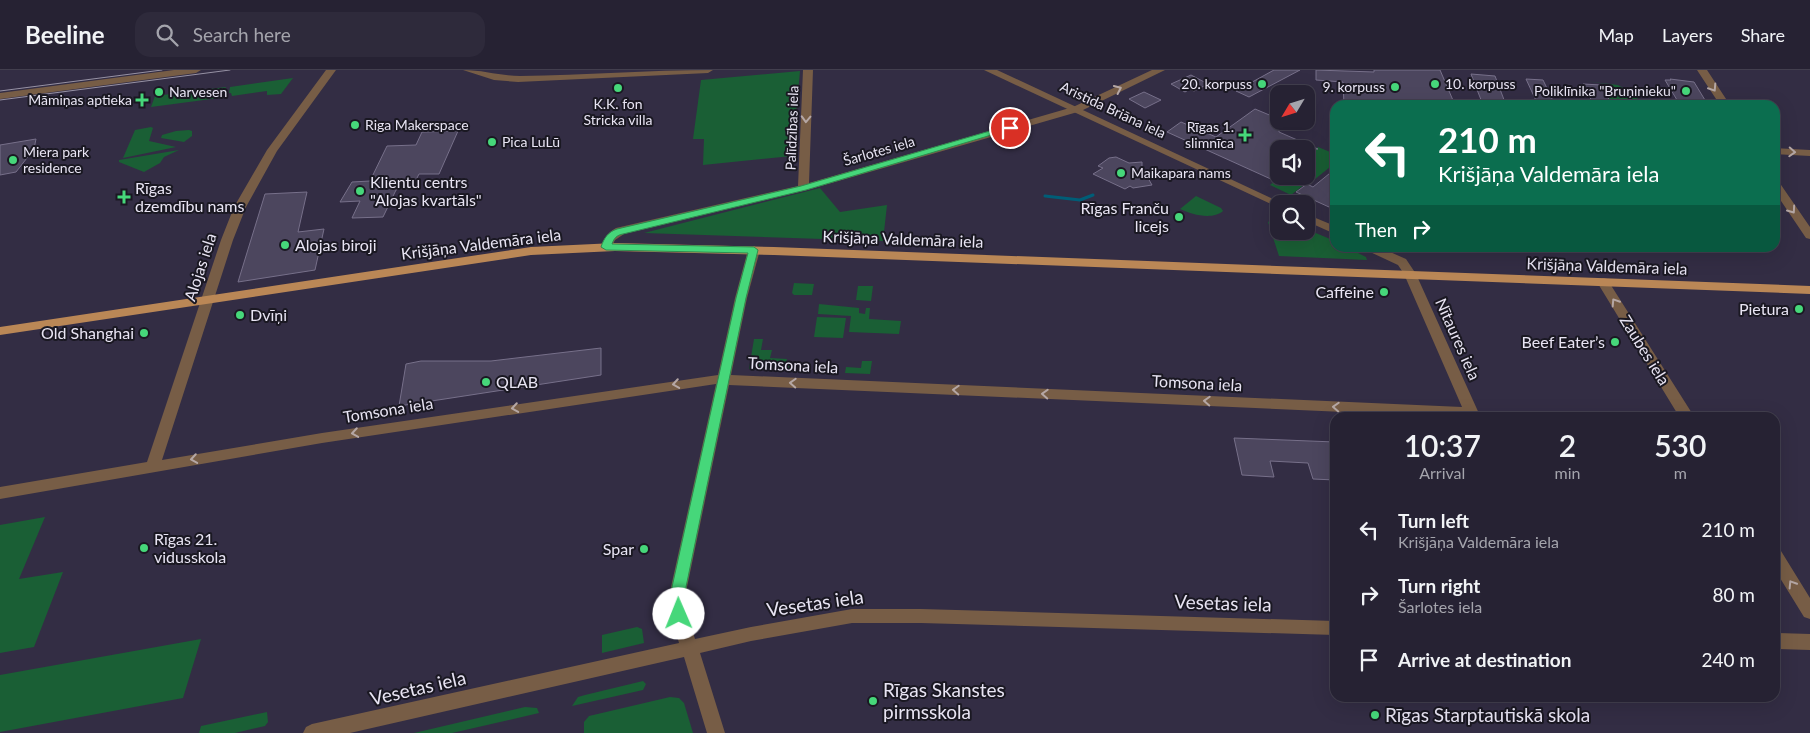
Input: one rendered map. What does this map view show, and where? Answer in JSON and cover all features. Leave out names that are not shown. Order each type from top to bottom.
[{"type":"main road","name":"Krišjāņa Valdemāra iela","points":[[0,331],[531,251],[606,247],[754,250],[1810,290]]},
{"type":"street","points":[[0,96],[196,70]]},
{"type":"street","name":"Alojas iela","points":[[153,466],[227,240],[240,207],[272,150],[331,70]]},
{"type":"street","points":[[468,70],[494,77],[518,79],[708,70]]},
{"type":"street","name":"Palīdzības iela","points":[[803,188],[808,70]]},
{"type":"street","name":"Aristida Briāna iela","points":[[989,70],[1270,200]]},
{"type":"street","name":"Šarlotes iela","points":[[606,247],[608,240],[614,233],[620,231],[803,188],[1077,109],[1160,70]]},
{"type":"street","points":[[1702,70],[1722,100]]},
{"type":"street","points":[[1780,151],[1810,153]]},
{"type":"street","points":[[1780,191],[1810,235]]},
{"type":"street","points":[[1315,221],[1330,228]]},
{"type":"street","points":[[716,733],[679,614],[679,587],[741,298],[754,250]]},
{"type":"street","points":[[1381,252],[1402,262],[1410,274]]},
{"type":"street","name":"Nītaures iela","points":[[1410,274],[1472,412]]},
{"type":"street","name":"Zaubes iela","points":[[1603,282],[1684,412]]},
{"type":"street","name":"Tomsona iela","points":[[0,493],[153,466],[710,379],[1409,412]]},
{"type":"street","points":[[1780,564],[1810,612]]},
{"type":"street","name":"Vesetas iela","points":[[312,733],[786,626],[834,618],[861,616],[1330,628]]},
{"type":"street","points":[[1780,640],[1810,642]]},
{"type":"green space","points":[[800,71],[792,156],[703,165],[704,139],[693,139],[701,80]]},
{"type":"green space","points":[[293,78],[281,94],[267,95],[267,91],[232,96],[229,93],[230,87]]},
{"type":"green space","points":[[1585,81],[1618,85],[1639,97],[1635,100],[1609,100],[1605,92],[1612,92],[1607,84]]},
{"type":"green space","points":[[226,87],[224,93],[219,98],[151,107],[155,96]]},
{"type":"green space","points":[[153,128],[149,141],[176,147],[123,158],[135,130]]},
{"type":"green space","points":[[176,131],[192,131],[192,136],[184,142],[161,138],[162,135]]},
{"type":"green space","points":[[1318,147],[1330,152],[1330,167],[1315,179],[1315,150]]},
{"type":"green space","points":[[179,150],[164,157],[160,163],[144,172],[119,162],[119,160]]},
{"type":"green space","points":[[1270,185],[1304,185],[1291,195]]},
{"type":"green space","points":[[820,188],[840,212],[887,205],[883,241],[644,233]]},
{"type":"green space","points":[[1196,196],[1221,208],[1223,211],[1219,214],[1208,216],[1196,215],[1180,209]]},
{"type":"green space","points":[[1315,233],[1330,239],[1330,252],[1356,252],[1366,257],[1367,260],[1279,256],[1274,240],[1315,240]]},
{"type":"green space","points":[[794,283],[814,284],[812,295],[794,295],[792,293]]},
{"type":"green space","points":[[858,286],[873,286],[871,301],[856,300]]},
{"type":"green space","points":[[819,304],[859,308],[859,313],[865,314],[866,308],[870,308],[869,319],[901,321],[899,334],[849,332],[851,316],[818,314]]},
{"type":"green space","points":[[817,317],[846,318],[843,338],[814,337]]},
{"type":"green space","points":[[754,339],[763,339],[761,350],[772,350],[770,358],[787,359],[786,364],[799,365],[798,371],[749,369]]},
{"type":"green space","points":[[862,361],[872,361],[870,374],[845,373],[846,367],[861,368]]},
{"type":"green space","points":[[45,517],[19,579],[63,572],[34,647],[0,653],[0,525]]},
{"type":"green space","points":[[637,627],[642,629],[644,643],[602,653],[602,635]]},
{"type":"green space","points":[[201,639],[183,698],[0,732],[0,675]]},
{"type":"green space","points":[[643,681],[646,684],[643,690],[572,706],[578,697]]},
{"type":"green space","points":[[670,697],[679,698],[684,703],[693,733],[584,733],[584,722],[589,716]]},
{"type":"green space","points":[[525,707],[537,708],[539,713],[452,733],[414,733]]},
{"type":"green space","points":[[267,712],[268,722],[265,726],[235,733],[199,733],[201,726]]},
{"type":"building","name":"20. korpuss","points":[[1274,70],[1300,70],[1249,97],[1236,91]]},
{"type":"building","points":[[1316,70],[1374,72],[1374,70],[1440,70],[1453,100],[1344,100],[1343,82],[1316,80]]},
{"type":"building","points":[[1471,74],[1495,76],[1504,100],[1481,100]]},
{"type":"building","points":[[1191,75],[1208,84],[1194,91],[1190,89],[1185,92],[1171,84]]},
{"type":"building","points":[[1526,79],[1543,80],[1553,100],[1536,100]]},
{"type":"building","name":"Poliklīnika \"Bruņinieku\"","points":[[1665,80],[1694,82],[1705,100],[1677,100]]},
{"type":"building","points":[[1583,84],[1601,85],[1609,100],[1591,100]]},
{"type":"building","points":[[1144,92],[1161,100],[1145,108],[1129,99]]},
{"type":"building","points":[[1255,109],[1270,115],[1270,130],[1279,130],[1279,132],[1297,140],[1270,140],[1270,179],[1167,132],[1181,122],[1216,137]]},
{"type":"building","points":[[458,131],[439,174],[419,174],[416,180],[396,190],[383,217],[352,218],[360,201],[340,202],[352,182],[370,181],[387,146],[416,145],[422,132]]},
{"type":"building","name":"Miera park residence","points":[[36,139],[34,149],[16,172],[0,175],[0,145]]},
{"type":"building","name":"Maikapara nams","points":[[1116,157],[1129,163],[1142,162],[1142,170],[1151,176],[1148,178],[1152,185],[1133,188],[1130,186],[1125,189],[1093,174],[1103,168],[1098,166],[1109,158]]},
{"type":"building","points":[[1330,173],[1330,206],[1315,201],[1315,195],[1303,195],[1296,192],[1306,185],[1313,187]]},
{"type":"building","name":"Alojas biroji","points":[[307,192],[298,232],[324,229],[315,270],[238,282],[265,194]]},
{"type":"building","points":[[601,348],[601,375],[399,406],[406,364],[421,361],[491,361]]},
{"type":"building","points":[[1234,438],[1330,442],[1330,480],[1313,479],[1308,463],[1270,461],[1274,477],[1242,475]]},
{"type":"waterway","points":[[1045,196],[1080,200],[1093,195]]},
{"type":"tram line","points":[[0,91],[162,70]]},
{"type":"tram line","points":[[0,100],[230,70]]},
{"type":"place","name":"20. korpuss","points":[[1262,84]]},
{"type":"place","name":"10. korpuss","points":[[1435,84]]},
{"type":"place","name":"9. korpuss","points":[[1395,87]]},
{"type":"place","name":"K.K. fon Stricka villa","points":[[618,88]]},
{"type":"place","name":"Poliklīnika \"Bruņinieku\"","points":[[1686,91]]},
{"type":"place","name":"Narvesen","points":[[159,92]]},
{"type":"place","name":"Māmiņas aptieka","points":[[142,100]]},
{"type":"place","name":"Riga Makerspace","points":[[355,125]]},
{"type":"place","name":"Rīgas 1. slimnīca","points":[[1245,135]]},
{"type":"place","name":"Pica LuLū","points":[[492,142]]},
{"type":"place","name":"Miera park residence","points":[[13,160]]},
{"type":"place","name":"Maikapara nams","points":[[1121,173]]},
{"type":"place","name":"Klientu centrs \"Alojas kvartāls\"","points":[[360,191]]},
{"type":"place","name":"Rīgas dzemdību nams","points":[[124,197]]},
{"type":"place","name":"Rīgas Franču licejs","points":[[1179,217]]},
{"type":"place","name":"Alojas biroji","points":[[285,245]]},
{"type":"place","name":"Caffeine","points":[[1384,292]]},
{"type":"place","name":"Pietura","points":[[1799,309]]},
{"type":"place","name":"Dvīņi","points":[[240,315]]},
{"type":"place","name":"Old Shanghai","points":[[144,333]]},
{"type":"place","name":"Beef Eater’s","points":[[1615,342]]},
{"type":"place","name":"QLAB","points":[[486,382]]},
{"type":"place","name":"Rīgas 21. vidusskola","points":[[144,548]]},
{"type":"place","name":"Spar","points":[[644,549]]},
{"type":"place","name":"Rīgas Skanstes pirmsskola","points":[[873,701]]},
{"type":"place","name":"Rīgas Starptautiskā skola","points":[[1375,715]]},
{"type":"route","points":[[679,614],[679,587],[741,298],[754,250],[606,247],[608,240],[614,233],[620,231],[700,214],[803,188],[1010,128]]}]
